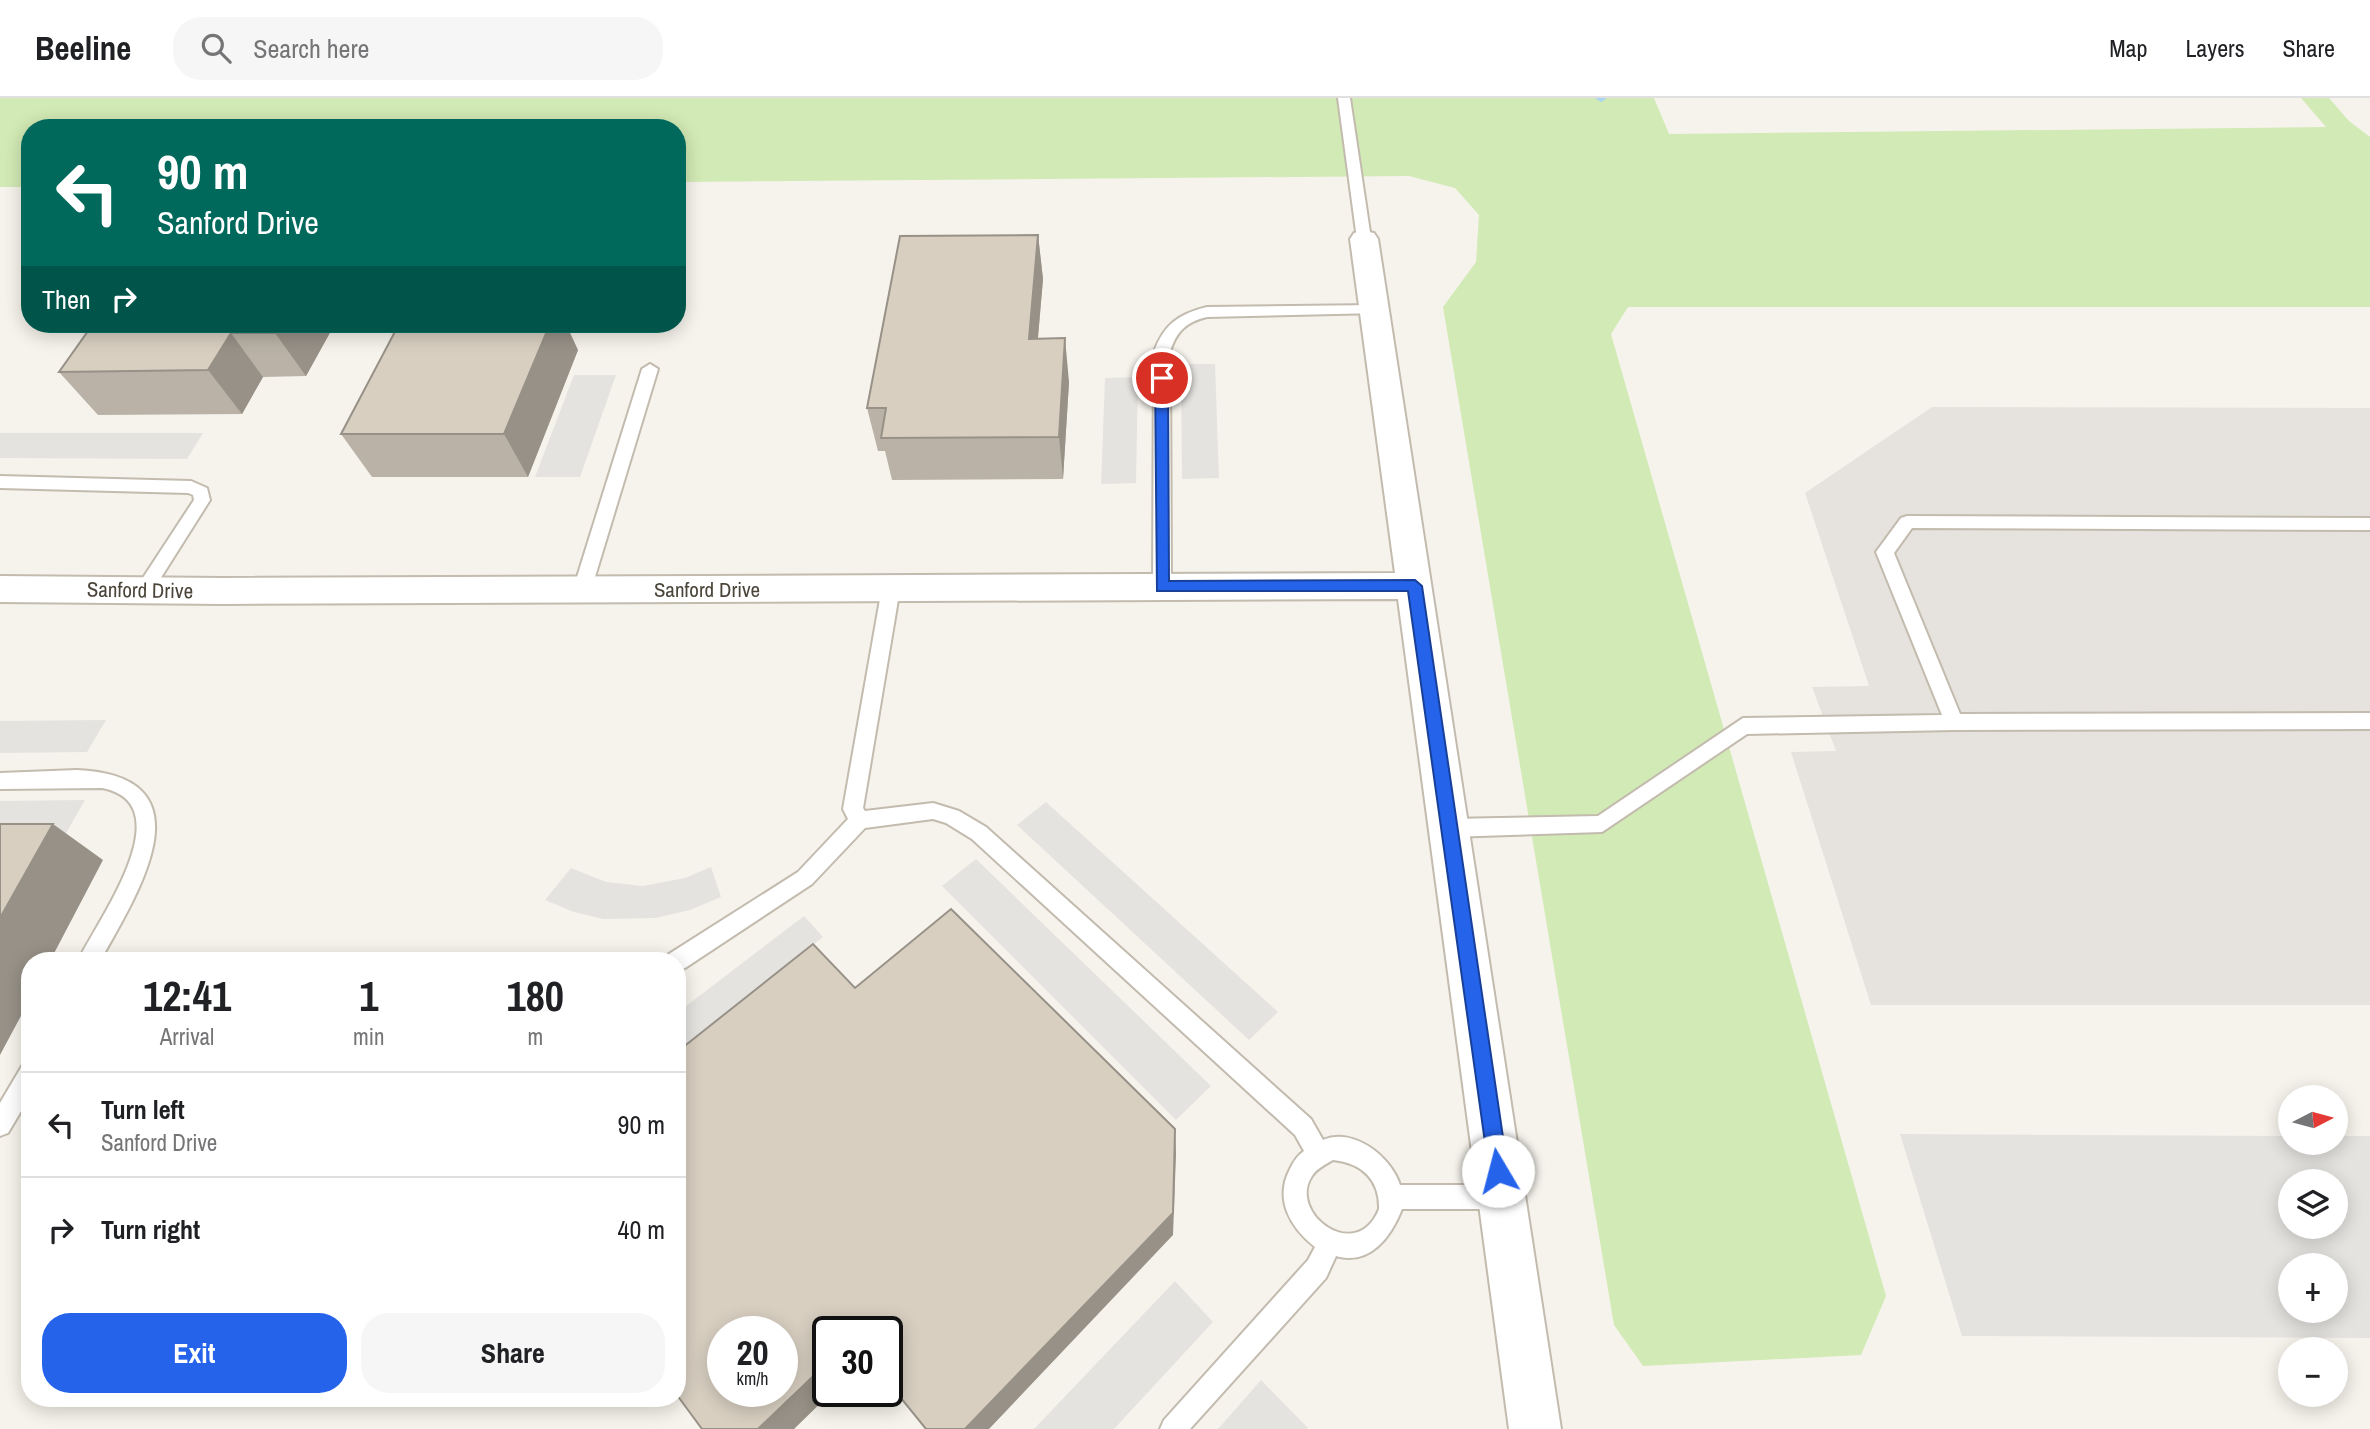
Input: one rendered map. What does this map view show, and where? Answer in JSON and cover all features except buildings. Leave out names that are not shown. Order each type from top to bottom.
[{"type":"street","points":[[1364,239],[1535,1429]]},
{"type":"street","name":"Sanford Drive","points":[[0,589],[582,590],[1415,586]]},
{"type":"lane","points":[[1344,98],[1364,239]]},
{"type":"lane","points":[[1162,587],[1162,352],[1167,334],[1188,316],[1207,312],[1375,310]]},
{"type":"lane","points":[[582,590],[650,369]]},
{"type":"lane","points":[[0,482],[191,487],[201,492],[202,500],[144,590]]},
{"type":"lane","points":[[1954,722],[1885,552],[1907,522],[2370,524]]},
{"type":"lane","points":[[860,820],[853,809],[891,588]]},
{"type":"lane","points":[[1450,828],[1602,824],[1743,726],[1954,722],[2370,721]]},
{"type":"lane","points":[[0,781],[103,780],[129,789],[142,806],[149,832],[140,865],[94,952]]},
{"type":"lane","points":[[686,955],[805,878],[860,820],[933,811],[952,817],[979,833],[1303,1127],[1318,1153]]},
{"type":"lane","points":[[0,1125],[21,1089]]},
{"type":"lane","points":[[1339,1148],[1361,1153],[1384,1174],[1391,1197],[1386,1222],[1376,1236],[1362,1244],[1346,1247],[1329,1244],[1314,1235],[1301,1221],[1295,1205],[1294,1189],[1298,1174],[1306,1162],[1318,1153],[1339,1148]]},
{"type":"lane","points":[[1391,1197],[1502,1197]]},
{"type":"lane","points":[[1173,1429],[1317,1269],[1329,1244]]},
{"type":"shaded area","points":[[1181,364],[1215,364],[1219,478],[1182,479]]},
{"type":"shaded area","points":[[574,375],[616,375],[580,477],[535,477]]},
{"type":"shaded area","points":[[1138,377],[1136,483],[1101,484],[1105,378]]},
{"type":"shaded area","points":[[1932,407],[2370,408],[2370,1005],[1871,1005],[1791,752],[1836,751],[1812,687],[1869,686],[1805,493]]},
{"type":"shaded area","points":[[0,433],[203,433],[187,459],[0,458]]},
{"type":"shaded area","points":[[106,720],[87,752],[0,753],[0,721]]},
{"type":"shaded area","points":[[85,800],[61,842],[0,843],[0,801]]},
{"type":"shaded area","points":[[1046,802],[1278,1012],[1249,1040],[1017,825]]},
{"type":"shaded area","points":[[976,859],[1211,1086],[1176,1120],[942,886]]},
{"type":"shaded area","points":[[711,867],[721,897],[690,910],[656,918],[603,919],[574,912],[545,900],[571,868],[606,882],[643,886],[685,878]]},
{"type":"shaded area","points":[[804,916],[823,937],[686,1044],[686,1006]]},
{"type":"shaded area","points":[[1900,1134],[2278,1136],[2278,1155],[2348,1155],[2348,1136],[2370,1136],[2370,1338],[1962,1336]]},
{"type":"shaded area","points":[[1175,1281],[1213,1322],[1114,1429],[1034,1429]]},
{"type":"shaded area","points":[[1261,1380],[1308,1428],[1307,1429],[1218,1429]]},
{"type":"green space","points":[[0,98],[1654,98],[1669,134],[2326,127],[2301,98],[2329,98],[2349,121],[2370,137],[2370,307],[1628,307],[1611,334],[1886,1296],[1861,1355],[1643,1366],[1614,1325],[1443,307],[1476,262],[1479,215],[1455,188],[1409,176],[686,182],[686,119],[21,119],[21,187],[0,187]]},
{"type":"route","points":[[1162,378],[1162,587],[1415,586],[1498,1171]]}]
